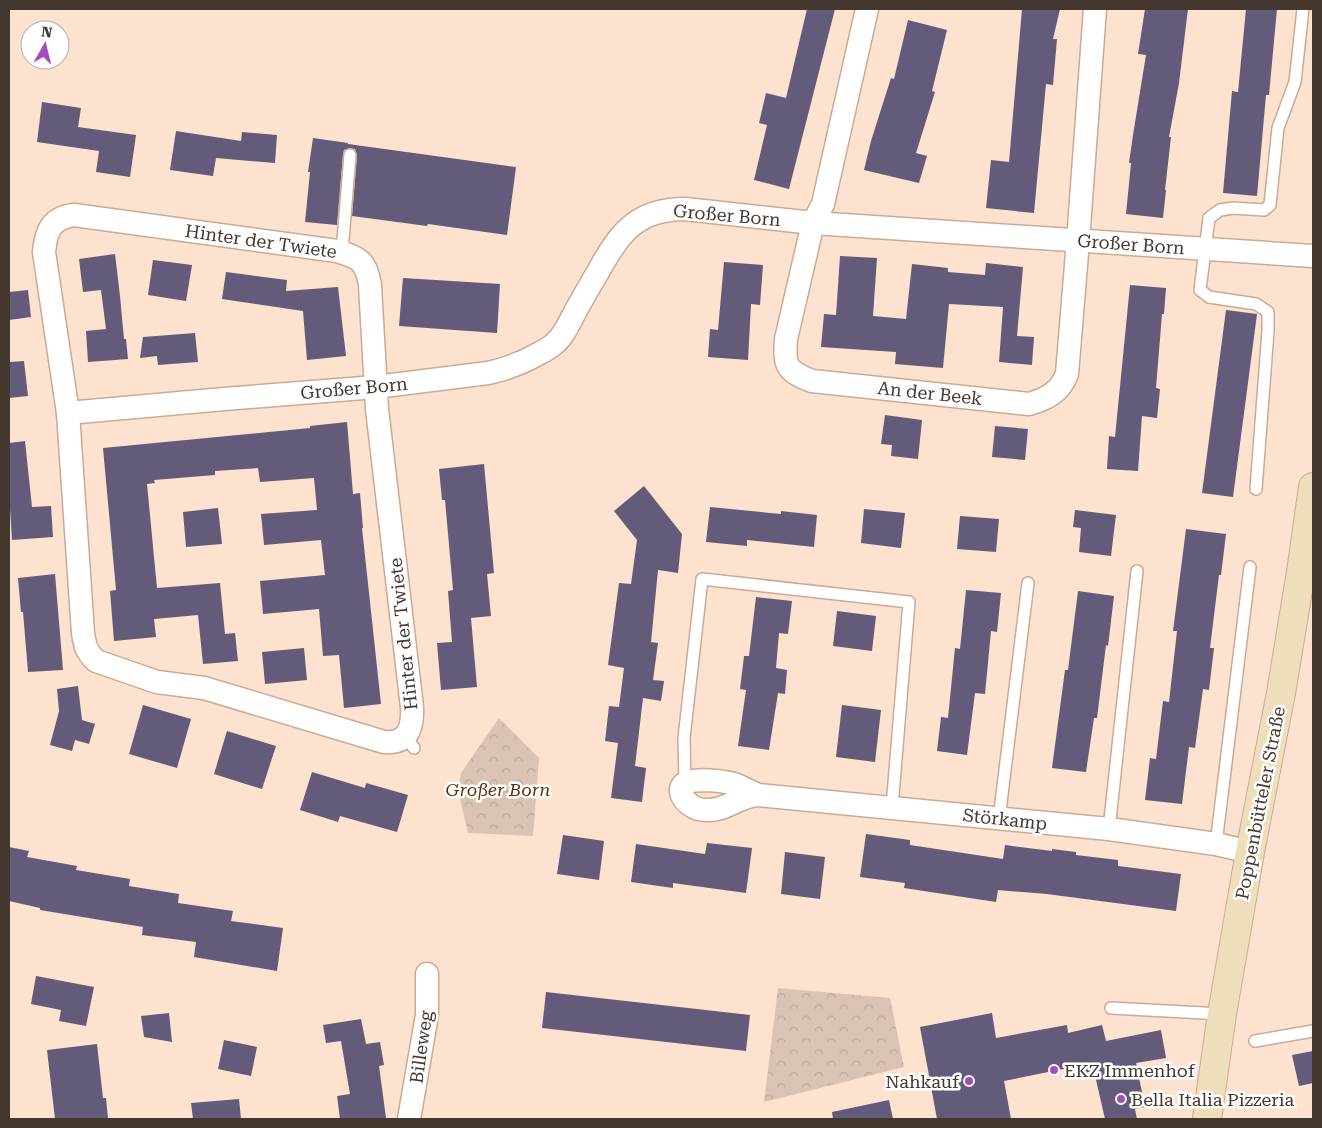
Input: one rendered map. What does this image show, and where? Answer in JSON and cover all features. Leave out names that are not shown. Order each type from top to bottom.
[{"type":"main road","name":"Poppenbütteler Straße","points":[[1207,1119],[1222,1014],[1250,852],[1310,535],[1313,487]]},
{"type":"street","name":"An der Beek","points":[[867,9],[823,204],[813,223],[786,339],[784,357],[792,371],[812,381],[1029,404],[1042,400],[1057,390],[1064,382],[1067,374],[1095,9]]},
{"type":"street","name":"Großer Born","points":[[68,413],[376,387],[506,369],[522,363],[556,343],[565,331],[608,253],[622,233],[638,220],[673,209],[813,223],[1313,256]]},
{"type":"street","name":"Hinter der Twiete","points":[[74,215],[342,252],[352,255],[362,262],[368,272],[370,285],[377,409],[412,707],[410,743],[384,742],[204,688],[158,682],[96,661],[85,646],[83,633],[68,413],[44,252],[49,229],[56,221],[63,217],[74,215]]},
{"type":"street","name":"Störkamp","points":[[685,783],[681,792],[683,798],[693,807],[700,809],[716,810],[749,796],[758,795],[1109,829],[1216,844],[1250,852]]},
{"type":"street","name":"Billeweg","points":[[409,1119],[427,1015],[427,974]]},
{"type":"lane","points":[[1256,489],[1268,312],[1256,304],[1209,297],[1200,290],[1209,218],[1220,210],[1233,208],[1264,210],[1270,205],[1278,128],[1295,82],[1304,9]]},
{"type":"lane","points":[[342,252],[350,155]]},
{"type":"lane","points":[[1216,844],[1250,567]]},
{"type":"lane","points":[[1109,829],[1137,571]]},
{"type":"lane","points":[[685,783],[684,738],[702,579],[909,602],[892,807]]},
{"type":"lane","points":[[999,819],[1028,583]]},
{"type":"lane","points":[[1111,1008],[1222,1014]]},
{"type":"lane","points":[[1255,1041],[1313,1031]]},
{"type":"green space","name":"Großer Born","points":[[499,718],[539,758],[533,836],[468,833],[458,790],[461,773]]},
{"type":"green space","points":[[778,988],[890,998],[904,1067],[764,1102]]},
{"type":"building","points":[[807,9],[835,9],[789,189],[754,180],[767,125],[759,123],[766,93],[786,98]]},
{"type":"building","points":[[1022,9],[1060,9],[1053,39],[1057,39],[1053,85],[1046,84],[1034,213],[986,208],[991,160],[1009,162]]},
{"type":"building","points":[[1145,9],[1188,9],[1179,83],[1169,137],[1171,137],[1163,218],[1126,214],[1131,163],[1129,163],[1146,55],[1138,54]]},
{"type":"building","points":[[1246,9],[1277,9],[1269,95],[1266,95],[1257,196],[1223,193],[1232,91],[1238,92]]},
{"type":"building","points":[[908,20],[947,30],[932,91],[935,92],[916,153],[927,156],[919,183],[864,170],[891,78],[894,79]]},
{"type":"building","points":[[42,102],[81,108],[78,127],[136,135],[130,177],[96,172],[99,151],[37,142]]},
{"type":"building","points":[[176,131],[241,141],[242,132],[277,135],[275,163],[216,158],[213,176],[170,170]]},
{"type":"building","points":[[313,138],[516,167],[507,235],[352,216],[357,156],[355,149],[350,148],[344,150],[343,154],[337,225],[305,222],[310,172],[308,172]]},
{"type":"building","points":[[115,254],[124,339],[126,339],[128,359],[88,362],[86,331],[106,329],[101,290],[83,292],[79,259]]},
{"type":"building","points":[[840,256],[877,258],[873,316],[906,319],[912,264],[948,268],[948,272],[985,275],[986,263],[1023,267],[1017,336],[1034,337],[1032,365],[999,362],[1003,307],[949,304],[943,368],[895,364],[896,352],[821,347],[824,314],[836,315]]},
{"type":"building","points":[[153,260],[192,265],[186,301],[148,295]]},
{"type":"building","points":[[724,262],[763,265],[760,305],[751,304],[748,360],[708,357],[710,329],[718,330]]},
{"type":"building","points":[[226,272],[287,280],[286,291],[338,287],[346,356],[307,360],[303,311],[222,299]]},
{"type":"building","points":[[403,278],[500,284],[497,333],[399,326]]},
{"type":"building","points":[[1130,285],[1166,288],[1156,388],[1160,389],[1157,418],[1142,416],[1138,471],[1107,469],[1109,436],[1115,437]]},
{"type":"building","points":[[28,290],[31,317],[9,320],[9,292]]},
{"type":"building","points":[[1226,310],[1257,314],[1233,497],[1202,493]]},
{"type":"building","points":[[195,333],[198,362],[158,365],[157,356],[140,358],[143,337]]},
{"type":"building","points":[[24,361],[28,396],[9,398],[9,362]]},
{"type":"building","points":[[885,415],[922,420],[918,459],[891,456],[892,445],[881,444]]},
{"type":"building","points":[[347,422],[353,494],[360,493],[381,704],[344,708],[339,655],[323,656],[319,609],[263,614],[260,581],[325,575],[321,540],[264,545],[261,514],[317,510],[314,478],[260,482],[258,468],[215,471],[215,475],[154,480],[155,483],[147,484],[157,588],[220,583],[225,634],[235,633],[238,661],[203,664],[198,615],[154,619],[156,637],[114,641],[110,591],[116,590],[103,448],[310,428],[310,426]]},
{"type":"building","points":[[995,426],[1028,429],[1025,460],[992,457]]},
{"type":"building","points":[[25,441],[32,507],[51,506],[53,537],[12,540],[9,493],[9,443]]},
{"type":"building","points":[[484,464],[494,573],[487,574],[491,616],[471,618],[477,687],[441,690],[437,643],[452,642],[448,591],[453,590],[445,500],[442,500],[439,469]]},
{"type":"building","points":[[644,486],[682,534],[678,573],[658,570],[651,642],[658,643],[653,680],[664,681],[661,701],[643,698],[635,766],[646,768],[642,802],[611,798],[618,743],[605,741],[609,706],[619,707],[624,668],[608,665],[619,583],[631,584],[637,540],[614,511]]},
{"type":"building","points":[[710,507],[781,514],[781,511],[817,515],[814,547],[747,540],[747,546],[706,542]]},
{"type":"building","points":[[218,508],[222,544],[186,547],[183,512]]},
{"type":"building","points":[[864,509],[905,513],[901,548],[861,543]]},
{"type":"building","points":[[1075,510],[1116,515],[1111,556],[1079,552],[1081,528],[1073,527]]},
{"type":"building","points":[[960,516],[999,519],[996,552],[957,549]]},
{"type":"building","points":[[1186,529],[1226,534],[1210,648],[1214,648],[1209,690],[1203,689],[1195,748],[1189,747],[1182,804],[1145,800],[1150,758],[1156,759],[1163,701],[1169,702],[1177,631],[1173,631]]},
{"type":"building","points":[[55,574],[63,670],[28,672],[18,578]]},
{"type":"building","points":[[966,590],[1001,593],[997,632],[991,631],[985,694],[975,693],[967,755],[937,751],[941,717],[948,718],[955,648],[960,649]]},
{"type":"building","points":[[1078,591],[1114,596],[1097,718],[1094,718],[1086,772],[1052,768],[1065,670],[1068,670]]},
{"type":"building","points":[[756,597],[792,601],[788,634],[779,633],[776,668],[787,670],[785,694],[778,693],[769,750],[738,746],[746,690],[740,689],[744,656],[749,656]]},
{"type":"building","points":[[837,611],[876,616],[872,651],[833,646]]},
{"type":"building","points":[[304,648],[307,680],[265,684],[262,652]]},
{"type":"building","points":[[78,686],[82,720],[95,724],[89,744],[75,740],[72,751],[50,745],[59,711],[57,689]]},
{"type":"building","points":[[143,705],[191,719],[177,768],[129,754]]},
{"type":"building","points":[[842,705],[881,710],[875,762],[836,757]]},
{"type":"building","points":[[227,731],[276,746],[262,789],[214,774]]},
{"type":"building","points":[[312,772],[365,788],[366,783],[408,795],[397,832],[340,816],[338,822],[300,810]]},
{"type":"building","points":[[866,834],[910,840],[910,845],[1003,859],[1005,845],[1076,852],[1076,855],[1118,860],[1118,866],[1181,874],[1176,911],[1047,894],[998,890],[996,902],[904,888],[905,883],[860,877]]},
{"type":"building","points":[[563,835],[604,841],[599,880],[557,874]]},
{"type":"building","points":[[707,843],[752,848],[746,893],[673,883],[673,888],[631,882],[636,844],[705,854]]},
{"type":"building","points":[[9,847],[29,851],[27,857],[77,866],[76,870],[130,879],[129,886],[179,894],[178,903],[233,911],[231,921],[283,928],[277,971],[194,957],[196,942],[142,935],[143,927],[40,910],[40,908],[9,901]]},
{"type":"building","points":[[785,852],[825,857],[820,899],[781,894]]},
{"type":"building","points":[[36,976],[94,987],[86,1026],[59,1021],[61,1010],[31,1004]]},
{"type":"building","points":[[546,992],[750,1015],[746,1051],[542,1028]]},
{"type":"building","points":[[169,1013],[172,1042],[144,1037],[141,1016]]},
{"type":"building","points":[[992,1013],[996,1038],[1067,1025],[1068,1033],[1102,1025],[1106,1041],[1161,1030],[1166,1058],[1136,1063],[1145,1107],[1135,1109],[1137,1119],[1105,1119],[1094,1071],[1084,1073],[1083,1065],[1004,1081],[1011,1119],[937,1119],[920,1027]]},
{"type":"building","points":[[361,1019],[366,1044],[380,1042],[384,1065],[379,1066],[386,1118],[340,1119],[337,1096],[350,1094],[341,1041],[326,1043],[323,1025]]},
{"type":"building","points":[[224,1040],[257,1047],[251,1076],[218,1069]]},
{"type":"building","points":[[97,1044],[103,1098],[106,1098],[108,1119],[55,1119],[47,1050]]},
{"type":"building","points":[[1313,1051],[1313,1083],[1299,1086],[1292,1055]]},
{"type":"building","points":[[239,1099],[241,1119],[193,1119],[191,1103]]},
{"type":"building","points":[[889,1100],[893,1119],[833,1119],[832,1112]]},
{"type":"place","name":"EKZ Immenhof","points":[[1054,1070]]},
{"type":"place","name":"Nahkauf","points":[[969,1081]]},
{"type":"place","name":"Bella Italia Pizzeria","points":[[1121,1099]]}]
